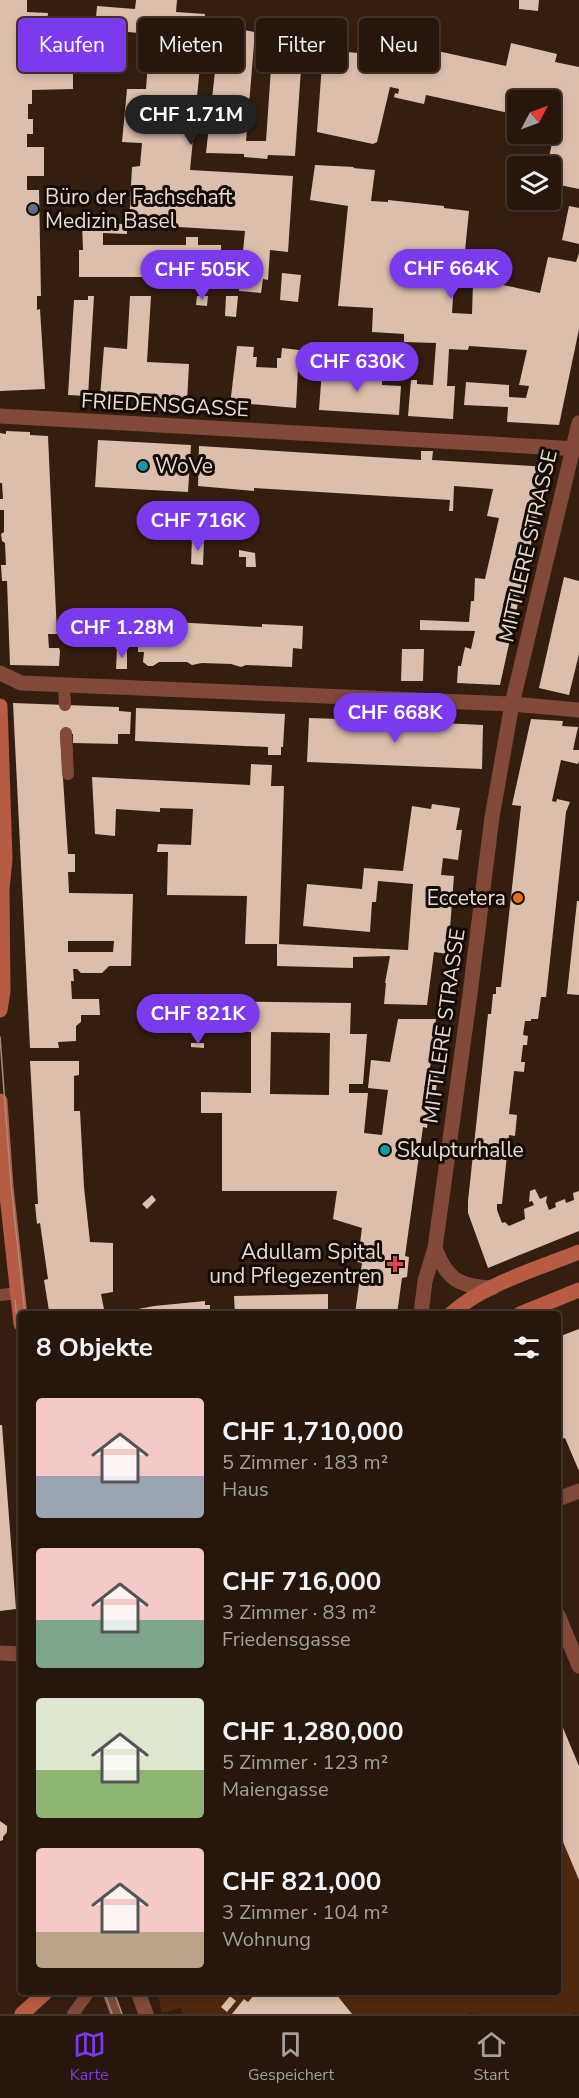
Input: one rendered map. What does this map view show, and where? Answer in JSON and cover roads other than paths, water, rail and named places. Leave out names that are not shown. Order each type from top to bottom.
[{"type":"main road","points":[[0,706],[5,859],[2,889],[3,991],[0,1010]]},
{"type":"main road","points":[[0,1101],[3,1186],[20,1311]]},
{"type":"main road","points":[[458,1311],[492,1288],[579,1252]]},
{"type":"main road","points":[[527,1311],[579,1290]]},
{"type":"main road","points":[[22,2014],[43,1995]]},
{"type":"street","name":"FRIEDENSGASSE","points":[[0,416],[576,449]]},
{"type":"street","name":"MITTLERE STRASSE","points":[[421,1311],[425,1281],[435,1248],[492,817],[512,704],[576,449],[579,423]]},
{"type":"street","points":[[0,673],[21,682],[64,685],[512,704],[579,710]]},
{"type":"street","points":[[435,1248],[444,1268],[460,1283],[470,1287],[492,1288]]},
{"type":"street","points":[[561,1498],[579,1491]]},
{"type":"street","points":[[561,1622],[579,1666]]},
{"type":"street","points":[[0,1653],[18,1654]]},
{"type":"street","points":[[139,1995],[146,2014]]},
{"type":"lane","points":[[64,685],[65,705]]},
{"type":"lane","points":[[66,733],[68,774]]},
{"type":"lane","points":[[0,1295],[18,1293]]},
{"type":"lane","points":[[73,2014],[87,1995]]},
{"type":"lane","points":[[109,1995],[116,2014]]},
{"type":"tram line","points":[[0,1037],[11,1185],[25,1311]]},
{"type":"tram line","points":[[15,1300],[18,1330]]},
{"type":"tram line","points":[[105,1995],[112,2014]]},
{"type":"tram line","points":[[115,1995],[122,2014]]},
{"type":"place","name":"Büro der Fachschaft Medizin Basel","points":[[33,209]]},
{"type":"place","name":"WoVe","points":[[143,466]]},
{"type":"place","name":"Eccetera","points":[[518,898]]},
{"type":"place","name":"Skulpturhalle","points":[[385,1150]]},
{"type":"place","name":"Adullam Spital und Pflegezentren","points":[[395,1264]]}]
